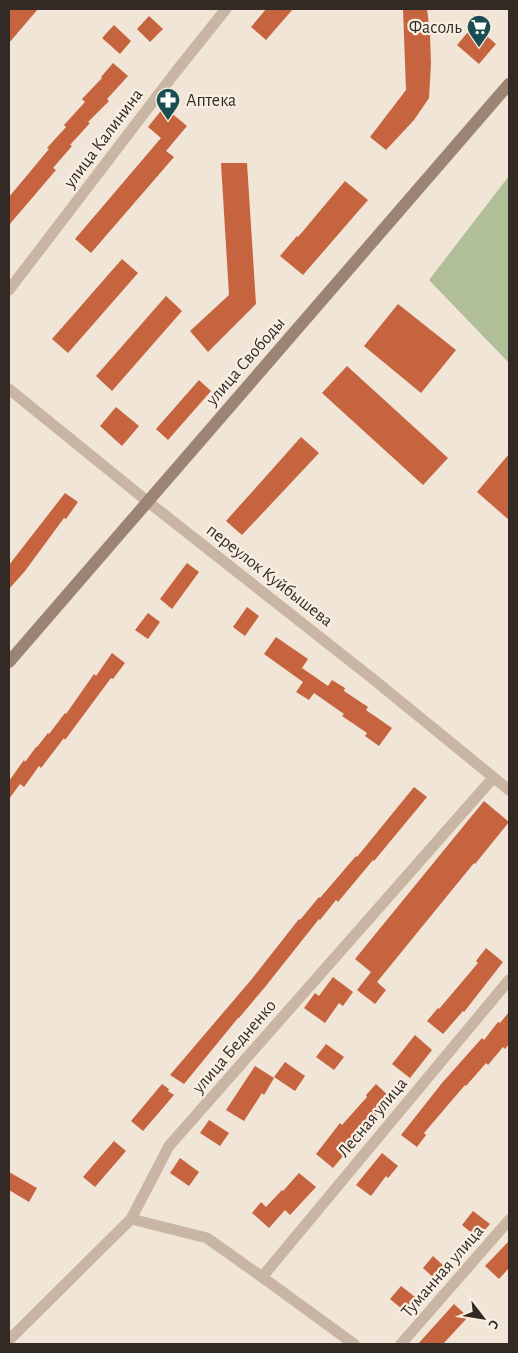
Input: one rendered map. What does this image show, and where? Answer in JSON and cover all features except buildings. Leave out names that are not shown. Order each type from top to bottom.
[{"type":"main road","name":"улица Свободы","points":[[9,662],[509,84]]},
{"type":"street","name":"улица Калинина","points":[[9,290],[226,9]]},
{"type":"street","name":"переулок Куйбышева","points":[[9,389],[147,501],[373,679],[509,790]]},
{"type":"street","name":"улица Бедненко","points":[[9,1340],[131,1219],[168,1146],[493,778]]},
{"type":"street","name":"Лесная улица","points":[[262,1277],[509,980]]},
{"type":"street","points":[[131,1219],[207,1238],[354,1344]]},
{"type":"street","name":"Туманная улица","points":[[401,1344],[509,1220]]},
{"type":"green space","points":[[509,176],[509,363],[429,280]]},
{"type":"place","name":"Фасоль","points":[[479,48]]},
{"type":"place","name":"Аптека","points":[[168,121]]}]
